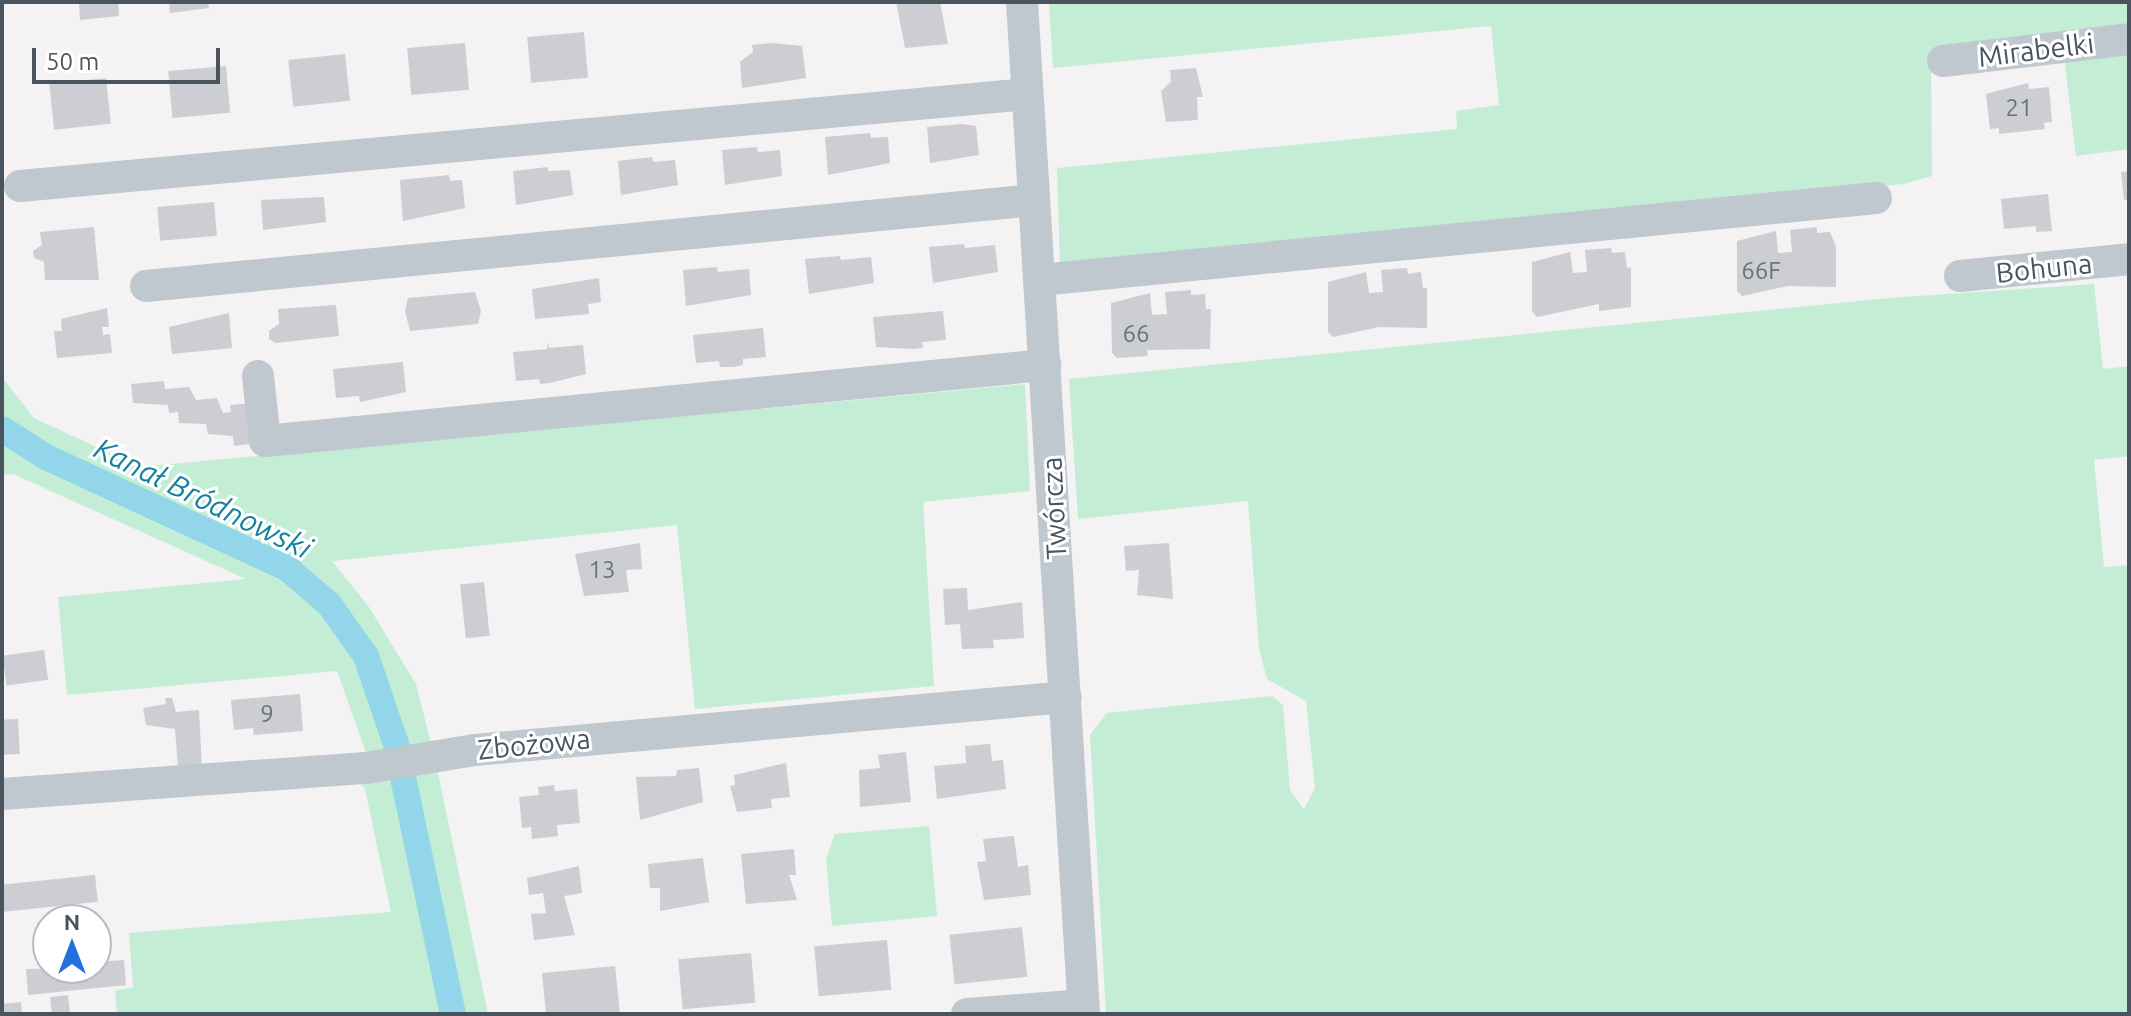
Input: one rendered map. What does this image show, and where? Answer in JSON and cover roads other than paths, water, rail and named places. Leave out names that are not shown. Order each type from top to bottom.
[{"type":"street","name":"Twórcza","points":[[1022,2],[1084,1010]]},
{"type":"street","name":"Mirabelki","points":[[1943,61],[2129,39]]},
{"type":"street","points":[[20,186],[1027,94]]},
{"type":"street","points":[[1040,280],[1876,198]]},
{"type":"street","points":[[146,286],[1034,200]]},
{"type":"street","name":"Bohuna","points":[[1960,276],[2129,259]]},
{"type":"street","points":[[258,376],[265,441],[1045,365]]},
{"type":"street","name":"Zbożowa","points":[[2,794],[366,768],[429,757],[1066,697]]},
{"type":"street","points":[[967,1014],[1084,1010]]},
{"type":"waterway","name":"Kanał Bródnowski","points":[[2,429],[46,457],[288,569],[329,604],[366,656],[396,744],[453,1014]]}]
